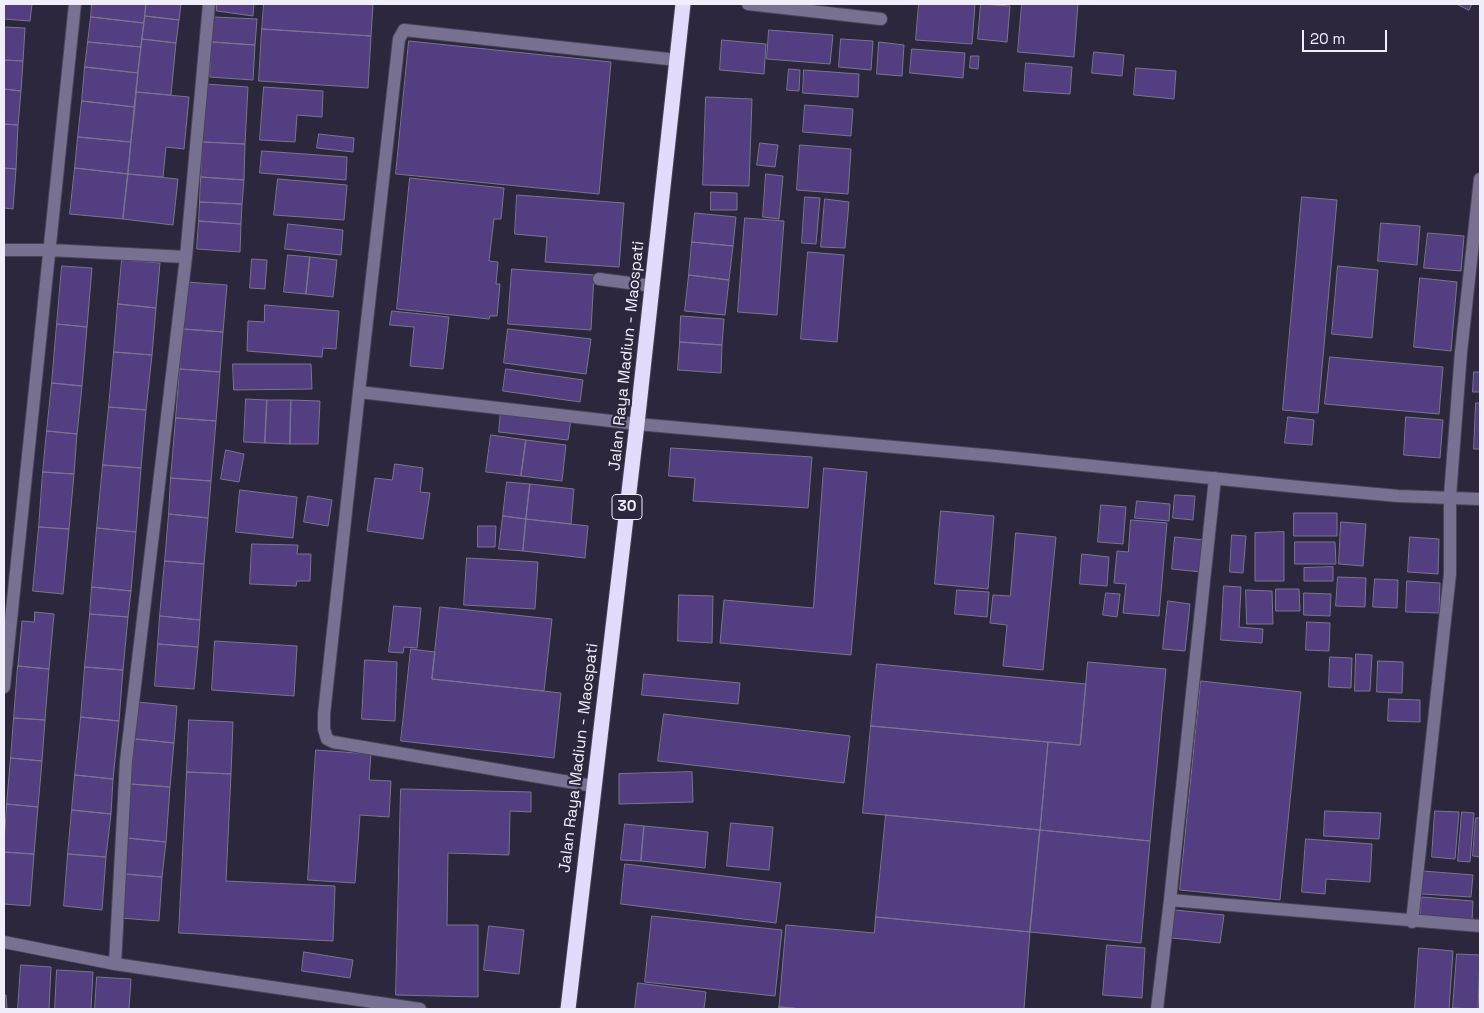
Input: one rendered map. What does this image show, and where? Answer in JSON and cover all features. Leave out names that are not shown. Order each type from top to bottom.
[{"type":"highway","name":"Jalan Raya Madiun - Maospati","points":[[568,1009],[637,424],[683,4]]},
{"type":"street","points":[[4,687],[75,4]]},
{"type":"street","points":[[115,964],[126,761],[186,256],[209,4]]},
{"type":"street","points":[[748,4],[881,18]]},
{"type":"street","points":[[593,786],[334,742],[327,739],[324,729],[324,714],[359,392],[399,39],[404,30],[677,60]]},
{"type":"street","points":[[1412,922],[1450,574],[1450,496],[1461,352],[1480,179]]},
{"type":"street","points":[[4,250],[50,250],[186,256]]},
{"type":"street","points":[[598,279],[652,286]]},
{"type":"street","points":[[359,392],[637,424],[1388,495],[1450,496],[1480,499]]},
{"type":"street","points":[[1157,1009],[1215,478]]},
{"type":"street","points":[[1170,900],[1412,922],[1480,926]]},
{"type":"street","points":[[4,942],[115,964],[420,1009]]},
{"type":"building","points":[[4,4],[32,4],[30,21],[4,19]]},
{"type":"building","points":[[92,4],[146,4],[144,23],[91,17]]},
{"type":"building","points":[[146,4],[181,4],[179,20],[145,16]]},
{"type":"building","points":[[217,4],[254,4],[253,16],[217,11]]},
{"type":"building","points":[[264,4],[373,4],[371,36],[262,29]]},
{"type":"building","points":[[919,4],[975,4],[972,44],[916,40]]},
{"type":"building","points":[[981,4],[1010,6],[1007,42],[978,39]]},
{"type":"building","points":[[1022,4],[1078,4],[1074,57],[1018,52]]},
{"type":"building","points":[[1457,4],[1472,4],[1469,10]]},
{"type":"building","points":[[145,16],[179,20],[176,43],[142,39]]},
{"type":"building","points":[[91,17],[144,23],[141,47],[88,42]]},
{"type":"building","points":[[214,17],[257,19],[255,45],[212,42]]},
{"type":"building","points":[[4,27],[25,28],[23,61],[4,60]]},
{"type":"building","points":[[262,29],[371,36],[368,88],[259,81]]},
{"type":"building","points":[[769,30],[833,35],[830,64],[767,59]]},
{"type":"building","points":[[142,39],[176,43],[171,95],[136,92]]},
{"type":"building","points":[[841,39],[873,41],[871,70],[839,67]]},
{"type":"building","points":[[722,40],[766,44],[764,74],[720,70]]},
{"type":"building","points":[[409,41],[611,62],[599,194],[396,174]]},
{"type":"building","points":[[88,42],[141,47],[138,73],[85,67]]},
{"type":"building","points":[[212,42],[255,45],[253,80],[210,77]]},
{"type":"building","points":[[879,42],[904,45],[902,76],[877,74]]},
{"type":"building","points":[[912,49],[965,53],[963,78],[910,73]]},
{"type":"building","points":[[1094,52],[1124,55],[1122,76],[1092,73]]},
{"type":"building","points":[[971,56],[979,56],[978,69],[970,68]]},
{"type":"building","points":[[4,60],[23,61],[21,91],[4,89]]},
{"type":"building","points":[[1026,63],[1072,67],[1070,94],[1024,91]]},
{"type":"building","points":[[85,67],[138,73],[135,107],[82,101]]},
{"type":"building","points":[[1136,68],[1176,71],[1174,99],[1134,95]]},
{"type":"building","points":[[789,69],[800,70],[799,91],[787,90]]},
{"type":"building","points":[[804,70],[859,74],[858,97],[803,93]]},
{"type":"building","points":[[206,84],[248,87],[245,144],[203,142]]},
{"type":"building","points":[[264,87],[323,91],[322,117],[297,115],[295,142],[260,140]]},
{"type":"building","points":[[4,89],[21,91],[18,125],[4,124]]},
{"type":"building","points":[[136,92],[189,97],[184,149],[166,147],[163,177],[128,174]]},
{"type":"building","points":[[706,97],[752,99],[749,186],[703,185]]},
{"type":"building","points":[[82,101],[135,107],[131,142],[78,137]]},
{"type":"building","points":[[805,105],[853,109],[851,136],[803,132]]},
{"type":"building","points":[[4,124],[18,125],[16,169],[4,168]]},
{"type":"building","points":[[319,134],[354,138],[353,152],[317,148]]},
{"type":"building","points":[[78,137],[131,142],[128,174],[75,168]]},
{"type":"building","points":[[203,142],[245,144],[244,180],[201,177]]},
{"type":"building","points":[[760,143],[778,145],[775,167],[757,165]]},
{"type":"building","points":[[800,145],[851,149],[848,194],[797,190]]},
{"type":"building","points":[[262,151],[347,157],[346,180],[260,173]]},
{"type":"building","points":[[4,168],[16,169],[13,209],[4,208]]},
{"type":"building","points":[[75,168],[128,174],[123,219],[70,214]]},
{"type":"building","points":[[128,174],[178,179],[173,225],[123,219]]},
{"type":"building","points":[[766,174],[783,176],[779,219],[763,217]]},
{"type":"building","points":[[201,177],[244,180],[242,204],[200,202]]},
{"type":"building","points":[[410,178],[504,188],[501,219],[494,219],[489,261],[498,262],[496,284],[500,284],[497,316],[490,316],[489,319],[397,309]]},
{"type":"building","points":[[278,179],[347,185],[344,220],[274,215]]},
{"type":"building","points":[[711,192],[737,193],[737,210],[711,210]]},
{"type":"building","points":[[517,195],[624,203],[619,267],[545,262],[547,237],[515,234]]},
{"type":"building","points":[[805,197],[820,198],[816,244],[802,243]]},
{"type":"building","points":[[1302,197],[1337,200],[1318,413],[1283,410]]},
{"type":"building","points":[[825,199],[849,202],[845,248],[821,247]]},
{"type":"building","points":[[200,202],[242,204],[241,224],[199,221]]},
{"type":"building","points":[[695,213],[736,217],[733,246],[692,242]]},
{"type":"building","points":[[745,218],[784,221],[777,315],[738,312]]},
{"type":"building","points":[[199,221],[241,224],[240,252],[197,249]]},
{"type":"building","points":[[1381,223],[1420,226],[1417,265],[1378,261]]},
{"type":"building","points":[[288,224],[343,230],[341,255],[285,249]]},
{"type":"building","points":[[1428,233],[1464,236],[1461,271],[1424,268]]},
{"type":"building","points":[[692,242],[733,246],[729,280],[689,275]]},
{"type":"building","points":[[808,252],[844,255],[837,342],[801,339]]},
{"type":"building","points":[[288,255],[310,257],[306,294],[284,292]]},
{"type":"building","points":[[310,257],[337,260],[333,297],[306,294]]},
{"type":"building","points":[[252,259],[267,260],[265,289],[250,288]]},
{"type":"building","points":[[122,260],[160,263],[156,308],[118,304]]},
{"type":"building","points":[[62,266],[92,268],[87,327],[57,324]]},
{"type":"building","points":[[1338,266],[1378,270],[1372,338],[1332,334]]},
{"type":"building","points":[[512,269],[594,275],[591,330],[508,324]]},
{"type":"building","points":[[689,275],[729,280],[725,315],[685,311]]},
{"type":"building","points":[[1420,278],[1457,282],[1451,351],[1414,347]]},
{"type":"building","points":[[187,282],[227,285],[223,332],[183,329]]},
{"type":"building","points":[[118,304],[156,308],[152,355],[114,352]]},
{"type":"building","points":[[265,305],[339,311],[336,349],[323,348],[322,357],[247,351],[248,321],[264,322]]},
{"type":"building","points":[[392,311],[449,317],[443,369],[410,366],[414,327],[390,325]]},
{"type":"building","points":[[681,316],[724,319],[722,345],[680,342]]},
{"type":"building","points":[[57,324],[87,327],[82,386],[52,383]]},
{"type":"building","points":[[183,329],[223,332],[220,372],[180,369]]},
{"type":"building","points":[[508,329],[591,339],[586,374],[504,363]]},
{"type":"building","points":[[680,342],[722,345],[721,373],[678,370]]},
{"type":"building","points":[[114,352],[152,355],[146,410],[109,407]]},
{"type":"building","points":[[1330,357],[1443,367],[1439,414],[1325,404]]},
{"type":"building","points":[[233,364],[311,364],[312,389],[234,390]]},
{"type":"building","points":[[180,369],[220,372],[216,421],[176,418]]},
{"type":"building","points":[[506,369],[583,380],[580,402],[503,391]]},
{"type":"building","points":[[1474,372],[1480,372],[1480,392],[1473,392]]},
{"type":"building","points":[[52,383],[82,386],[77,434],[47,431]]},
{"type":"building","points":[[246,399],[267,400],[265,443],[244,442]]},
{"type":"building","points":[[267,400],[291,400],[290,444],[265,443]]},
{"type":"building","points":[[291,400],[320,401],[318,444],[290,444]]},
{"type":"building","points":[[1476,403],[1480,403],[1480,449],[1474,449]]},
{"type":"building","points":[[109,407],[146,410],[141,468],[103,465]]},
{"type":"building","points":[[501,410],[571,419],[568,440],[499,432]]},
{"type":"building","points":[[1288,417],[1314,420],[1312,445],[1285,443]]},
{"type":"building","points":[[1406,417],[1443,420],[1440,458],[1404,455]]},
{"type":"building","points":[[176,418],[216,421],[211,481],[171,478]]},
{"type":"building","points":[[47,431],[77,434],[74,474],[43,472]]},
{"type":"building","points":[[491,435],[526,440],[521,476],[486,472]]},
{"type":"building","points":[[526,440],[566,445],[562,481],[521,476]]},
{"type":"building","points":[[671,448],[812,457],[808,508],[693,501],[695,478],[669,476]]},
{"type":"building","points":[[226,450],[244,454],[239,482],[221,479]]},
{"type":"building","points":[[395,464],[423,468],[420,492],[430,493],[423,539],[367,531],[375,478],[392,480]]},
{"type":"building","points":[[103,465],[141,468],[136,532],[97,528]]},
{"type":"building","points":[[824,468],[867,472],[851,655],[720,643],[724,600],[813,608]]},
{"type":"building","points":[[43,472],[74,474],[69,529],[39,527]]},
{"type":"building","points":[[171,478],[211,481],[208,518],[169,514]]},
{"type":"building","points":[[507,482],[530,484],[526,519],[503,516]]},
{"type":"building","points":[[530,484],[574,489],[571,524],[526,519]]},
{"type":"building","points":[[240,490],[297,497],[293,538],[236,532]]},
{"type":"building","points":[[1175,495],[1195,496],[1193,520],[1173,518]]},
{"type":"building","points":[[308,496],[332,500],[328,526],[304,522]]},
{"type":"building","points":[[1137,501],[1170,504],[1169,521],[1135,518]]},
{"type":"building","points":[[1101,505],[1126,507],[1123,544],[1098,542]]},
{"type":"building","points":[[941,511],[994,516],[988,589],[935,584]]},
{"type":"building","points":[[1294,513],[1337,513],[1337,536],[1294,536]]},
{"type":"building","points":[[169,514],[208,518],[204,564],[165,561]]},
{"type":"building","points":[[503,516],[526,519],[523,551],[499,549]]},
{"type":"building","points":[[526,519],[588,526],[585,558],[523,551]]},
{"type":"building","points":[[1131,520],[1167,523],[1159,616],[1123,613],[1126,584],[1114,583],[1117,551],[1128,552]]},
{"type":"building","points":[[1341,522],[1366,524],[1363,566],[1339,564]]},
{"type":"building","points":[[478,526],[496,526],[495,547],[478,547]]},
{"type":"building","points":[[39,527],[69,529],[63,594],[33,591]]},
{"type":"building","points":[[97,528],[136,532],[131,591],[92,587]]},
{"type":"building","points":[[1284,532],[1284,581],[1255,581],[1255,533]]},
{"type":"building","points":[[1016,533],[1056,537],[1043,670],[1003,666],[1007,625],[990,623],[993,595],[1010,596]]},
{"type":"building","points":[[1232,535],[1246,536],[1243,573],[1230,572]]},
{"type":"building","points":[[1175,537],[1205,540],[1201,572],[1172,569]]},
{"type":"building","points":[[1410,537],[1439,539],[1438,574],[1408,572]]},
{"type":"building","points":[[1295,542],[1335,542],[1336,564],[1295,564]]},
{"type":"building","points":[[252,544],[298,545],[297,554],[311,554],[310,581],[297,581],[296,586],[250,584]]},
{"type":"building","points":[[1082,554],[1109,557],[1107,586],[1080,584]]},
{"type":"building","points":[[467,558],[538,562],[535,609],[464,605]]},
{"type":"building","points":[[165,561],[204,564],[200,620],[160,616]]},
{"type":"building","points":[[1333,567],[1333,581],[1304,581],[1304,568]]},
{"type":"building","points":[[1338,577],[1366,578],[1365,607],[1336,606]]},
{"type":"building","points":[[1375,579],[1398,580],[1397,608],[1373,607]]},
{"type":"building","points":[[1407,581],[1440,583],[1439,613],[1406,612]]},
{"type":"building","points":[[1224,586],[1241,587],[1239,627],[1263,629],[1262,643],[1221,640]]},
{"type":"building","points":[[92,587],[131,591],[128,617],[90,614]]},
{"type":"building","points":[[1276,589],[1299,589],[1300,611],[1276,611]]},
{"type":"building","points":[[957,590],[989,592],[987,617],[955,614]]},
{"type":"building","points":[[1246,590],[1272,591],[1273,624],[1247,624]]},
{"type":"building","points":[[1106,593],[1120,594],[1117,617],[1103,615]]},
{"type":"building","points":[[1304,593],[1331,594],[1330,616],[1304,615]]},
{"type":"building","points":[[679,595],[713,596],[712,643],[678,641]]},
{"type":"building","points":[[1168,601],[1190,604],[1185,651],[1163,649]]},
{"type":"building","points":[[394,606],[421,608],[417,648],[404,647],[403,653],[389,652]]},
{"type":"building","points":[[440,607],[552,619],[544,691],[432,679]]},
{"type":"building","points":[[35,612],[54,614],[49,669],[18,666],[22,621],[34,622]]},
{"type":"building","points":[[90,614],[128,617],[123,670],[85,667]]},
{"type":"building","points":[[160,616],[200,620],[198,647],[158,644]]},
{"type":"building","points":[[1307,622],[1330,623],[1329,651],[1306,650]]},
{"type":"building","points":[[215,641],[297,646],[294,696],[212,690]]},
{"type":"building","points":[[158,644],[198,647],[194,689],[155,686]]},
{"type":"building","points":[[411,649],[435,652],[432,679],[561,693],[554,758],[401,741]]},
{"type":"building","points":[[1356,654],[1372,655],[1370,691],[1355,691]]},
{"type":"building","points":[[1330,657],[1352,658],[1351,688],[1329,687]]},
{"type":"building","points":[[365,660],[397,662],[395,721],[362,719]]},
{"type":"building","points":[[1378,661],[1403,662],[1402,693],[1377,692]]},
{"type":"building","points":[[1088,662],[1166,669],[1150,841],[1040,830],[1048,742],[1080,745]]},
{"type":"building","points":[[877,664],[1086,684],[1080,745],[871,726]]},
{"type":"building","points":[[18,666],[49,669],[45,720],[14,718]]},
{"type":"building","points":[[85,667],[123,670],[119,721],[81,717]]},
{"type":"building","points":[[644,674],[740,683],[738,704],[642,695]]},
{"type":"building","points":[[1201,681],[1301,692],[1280,900],[1180,890]]},
{"type":"building","points":[[1389,699],[1420,700],[1420,722],[1388,721]]},
{"type":"building","points":[[138,702],[177,706],[174,743],[135,739]]},
{"type":"building","points":[[664,714],[850,736],[844,783],[658,761]]},
{"type":"building","points":[[81,717],[119,721],[113,779],[75,775]]},
{"type":"building","points":[[14,718],[45,720],[42,761],[11,758]]},
{"type":"building","points":[[189,720],[233,722],[231,774],[187,772]]},
{"type":"building","points":[[871,726],[1048,742],[1040,830],[863,813]]},
{"type":"building","points":[[135,739],[174,743],[170,787],[131,784]]},
{"type":"building","points":[[316,750],[371,754],[369,780],[391,781],[389,817],[360,815],[355,883],[308,880]]},
{"type":"building","points":[[11,758],[42,761],[38,807],[7,804]]},
{"type":"building","points":[[187,772],[231,774],[226,881],[335,886],[333,941],[179,933]]},
{"type":"building","points":[[692,772],[693,802],[619,804],[619,774]]},
{"type":"building","points":[[75,775],[113,779],[111,814],[72,810]]},
{"type":"building","points":[[131,784],[170,787],[166,842],[127,838]]},
{"type":"building","points":[[401,789],[531,792],[531,812],[510,811],[509,855],[448,853],[447,925],[478,925],[478,997],[396,995]]},
{"type":"building","points":[[7,804],[38,807],[34,854],[4,852]]},
{"type":"building","points":[[72,810],[111,814],[106,857],[68,854]]},
{"type":"building","points":[[1325,811],[1381,813],[1379,839],[1324,836]]},
{"type":"building","points":[[1435,811],[1459,812],[1455,859],[1432,857]]},
{"type":"building","points":[[1462,812],[1474,813],[1470,862],[1458,861]]},
{"type":"building","points":[[886,815],[1040,830],[1030,932],[876,917]]},
{"type":"building","points":[[1476,818],[1480,818],[1480,857],[1473,856]]},
{"type":"building","points":[[731,823],[773,827],[769,870],[727,866]]},
{"type":"building","points":[[625,824],[644,826],[641,861],[621,860]]},
{"type":"building","points":[[644,826],[708,832],[705,868],[641,861]]},
{"type":"building","points":[[1040,830],[1150,841],[1141,943],[1030,932]]},
{"type":"building","points":[[127,838],[166,842],[162,877],[124,874]]},
{"type":"building","points":[[1306,839],[1372,844],[1370,882],[1326,879],[1325,894],[1302,892]]},
{"type":"building","points":[[4,852],[34,854],[30,906],[4,904]]},
{"type":"building","points":[[68,854],[106,857],[102,910],[64,906]]},
{"type":"building","points":[[625,864],[781,883],[776,923],[621,904]]},
{"type":"building","points":[[1423,871],[1473,875],[1471,897],[1422,894]]},
{"type":"building","points":[[124,874],[162,877],[159,921],[120,918]]},
{"type":"building","points":[[1422,897],[1473,901],[1472,922],[1420,918]]},
{"type":"building","points":[[1175,910],[1224,915],[1220,943],[1172,938]]},
{"type":"building","points":[[652,916],[782,930],[775,996],[645,982]]},
{"type":"building","points":[[876,917],[1030,932],[1024,1009],[803,1009],[779,1007],[786,925],[874,933]]},
{"type":"building","points":[[489,926],[524,930],[519,974],[484,970]]},
{"type":"building","points":[[1107,945],[1145,948],[1142,998],[1103,995]]},
{"type":"building","points":[[1419,948],[1453,951],[1449,1009],[1415,1009]]},
{"type":"building","points":[[304,952],[353,960],[350,978],[302,971]]},
{"type":"building","points":[[1457,954],[1480,955],[1478,1009],[1453,1008]]},
{"type":"building","points":[[21,965],[51,967],[49,1009],[18,1009]]},
{"type":"building","points":[[57,970],[93,972],[91,1009],[55,1009]]},
{"type":"building","points":[[97,977],[131,979],[129,1009],[95,1009]]},
{"type":"building","points":[[638,983],[706,992],[704,1009],[635,1009]]},
{"type":"building","points":[[4,995],[6,995],[7,1009],[4,1009]]},
{"type":"building","points":[[779,1007],[803,1009],[779,1009]]}]
